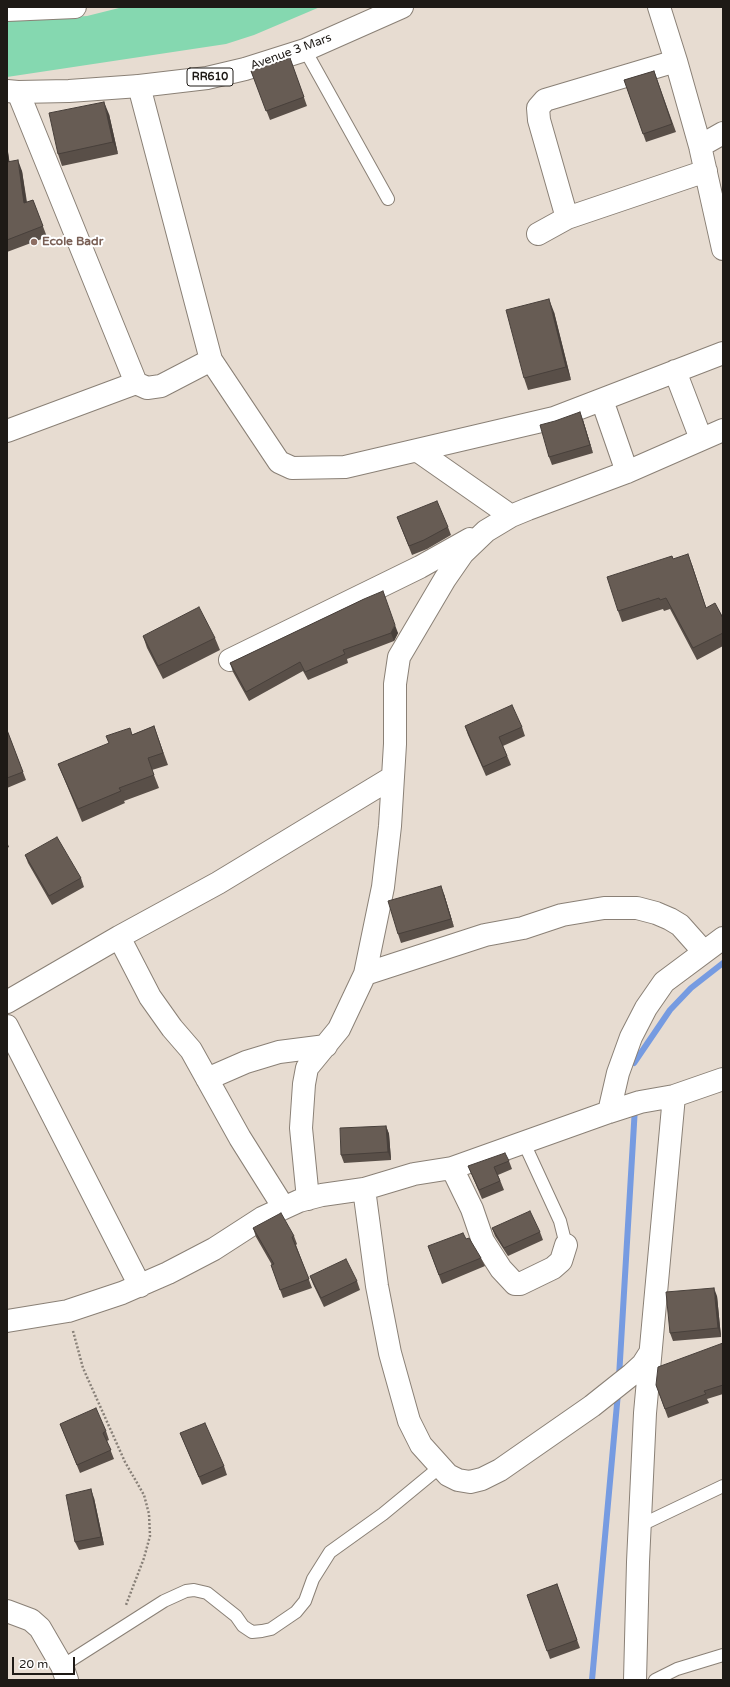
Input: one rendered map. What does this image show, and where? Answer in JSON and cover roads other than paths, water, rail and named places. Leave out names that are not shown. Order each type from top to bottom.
[{"type":"street","points":[[7,10],[75,7]]},
{"type":"street","name":"Avenue 3 Mars","points":[[12,91],[139,86],[207,78],[245,69],[305,50],[402,7]]},
{"type":"street","points":[[659,7],[700,146],[723,249]]},
{"type":"street","points":[[567,218],[539,120],[538,108],[545,100],[676,61]]},
{"type":"street","points":[[139,86],[211,360],[279,462],[292,468],[345,467],[554,418],[723,353]]},
{"type":"street","points":[[12,91],[136,383],[147,388],[161,386],[211,360]]},
{"type":"street","points":[[700,146],[723,133]]},
{"type":"street","points":[[538,234],[567,218],[706,171]]},
{"type":"street","points":[[675,372],[701,439]]},
{"type":"street","points":[[7,431],[136,383]]},
{"type":"street","points":[[602,400],[627,472]]},
{"type":"street","points":[[230,660],[420,568],[511,516],[627,472],[723,430]]},
{"type":"street","points":[[418,451],[511,516]]},
{"type":"street","points":[[308,1199],[301,1128],[304,1084],[307,1068],[340,1029],[365,974],[382,887],[390,826],[395,744],[395,684],[399,657],[445,579],[463,553],[486,531]]},
{"type":"street","points":[[7,1002],[119,937],[218,883],[393,777]]},
{"type":"street","points":[[365,974],[485,935],[523,928],[562,915],[604,908],[637,908],[656,913],[670,919],[680,925],[704,952]]},
{"type":"street","points":[[119,937],[150,998],[172,1028],[191,1050],[240,1138],[284,1208]]},
{"type":"street","points":[[609,1112],[618,1073],[631,1037],[646,1008],[664,982],[723,938]]},
{"type":"street","points":[[7,1026],[140,1286]]},
{"type":"street","points":[[207,1079],[246,1062],[279,1052],[326,1046]]},
{"type":"street","points":[[7,1320],[68,1311],[140,1286],[214,1249],[262,1218],[299,1201],[322,1195],[364,1189],[414,1174],[452,1168],[609,1112],[640,1102],[674,1096],[723,1079]]},
{"type":"street","points":[[635,1680],[639,1526],[650,1353],[674,1096]]},
{"type":"street","points":[[452,1168],[472,1209],[483,1241],[508,1279],[515,1284],[520,1284],[553,1268],[561,1261],[566,1245]]},
{"type":"street","points":[[364,1189],[377,1286],[390,1352],[409,1421],[421,1445],[448,1475],[458,1480],[470,1482],[482,1479],[494,1473],[568,1424],[592,1406],[631,1375],[643,1364],[650,1353]]},
{"type":"street","points":[[7,1611],[31,1620],[40,1628],[65,1673]]},
{"type":"lane","points":[[305,50],[388,199]]},
{"type":"lane","points":[[524,1143],[560,1221],[566,1245]]},
{"type":"lane","points":[[65,1673],[115,1633],[164,1601],[186,1591],[194,1590],[207,1592],[236,1616],[243,1626],[252,1632],[271,1629],[296,1612],[305,1601],[313,1580],[330,1552],[382,1514],[440,1466]]},
{"type":"lane","points":[[639,1526],[723,1486]]},
{"type":"lane","points":[[655,1680],[677,1668],[723,1655]]},
{"type":"waterway","points":[[634,1063],[670,1010],[691,988],[723,963]]},
{"type":"waterway","points":[[619,1377],[635,1107]]},
{"type":"waterway","points":[[592,1680],[618,1393]]},
{"type":"place","name":"Ecole Badr","points":[[34,242]]}]
